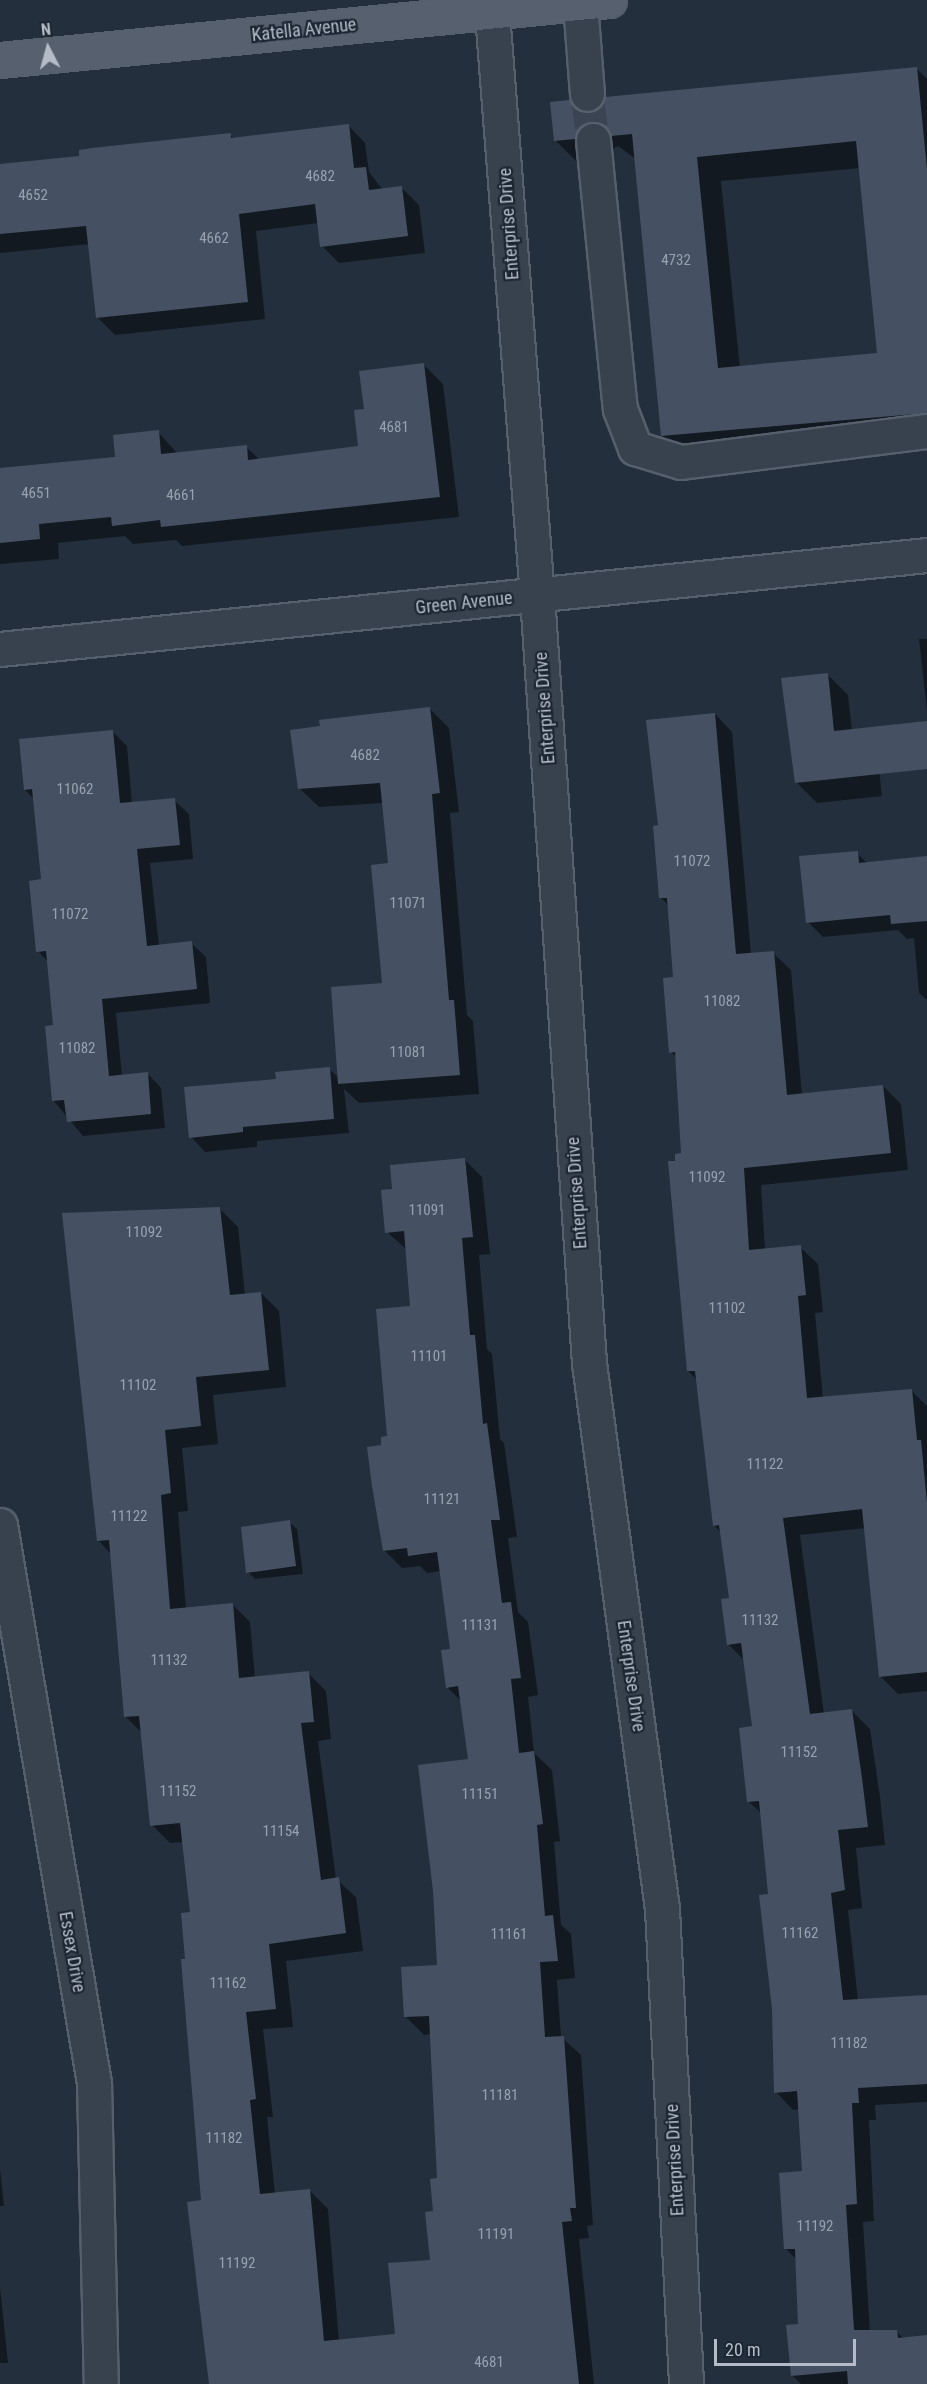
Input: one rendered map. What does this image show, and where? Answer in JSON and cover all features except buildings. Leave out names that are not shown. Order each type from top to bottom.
[{"type":"main road","name":"Katella Avenue","points":[[0,60],[492,6],[595,1]]},
{"type":"street","points":[[587,94],[595,1]]},
{"type":"street","name":"Enterprise Drive","points":[[492,6],[537,596],[589,1363],[662,1909],[686,2384]]},
{"type":"street","points":[[593,140],[620,409],[635,448],[681,462],[927,431]]},
{"type":"street","name":"Green Avenue","points":[[0,649],[927,555]]},
{"type":"street","name":"Essex Drive","points":[[0,1525],[94,2083],[101,2384]]},
{"type":"tunnel","points":[[587,94],[593,140]]}]
